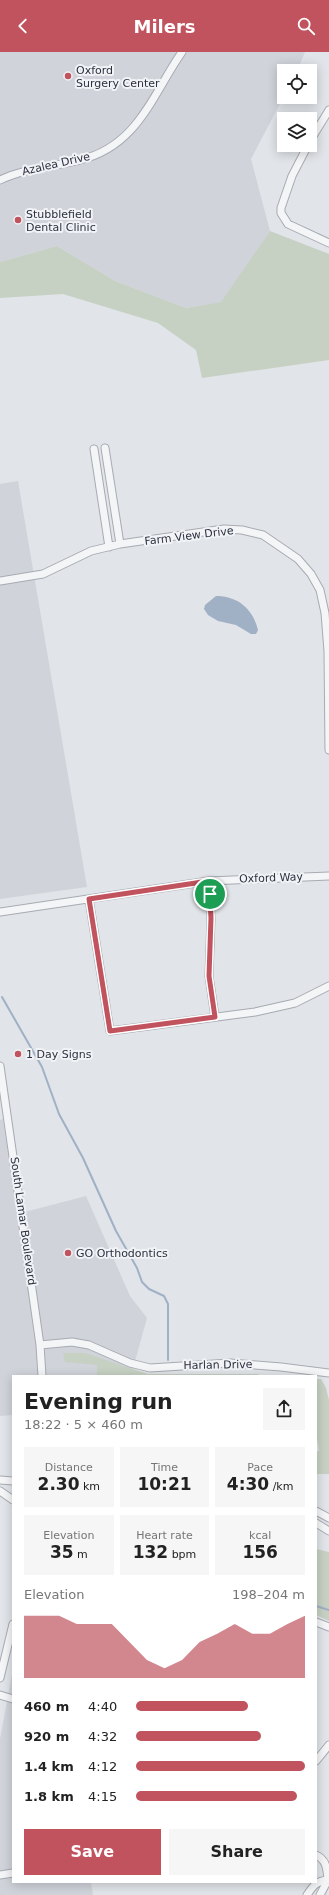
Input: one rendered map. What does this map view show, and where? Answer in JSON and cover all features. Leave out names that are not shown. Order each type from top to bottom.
[{"type":"street","name":"Azalea Drive","points":[[0,180],[16,173],[81,160],[115,145],[140,122],[170,69],[182,52]]},
{"type":"street","points":[[317,130],[329,110]]},
{"type":"street","points":[[304,152],[292,176],[281,208],[281,213],[288,224],[329,243]]},
{"type":"street","points":[[104,448],[120,544]]},
{"type":"street","points":[[94,449],[109,547]]},
{"type":"street","name":"Farm View Drive","points":[[0,581],[43,574],[91,551],[120,544],[224,529],[242,530],[263,535],[298,559],[311,574],[320,590],[325,613],[328,651],[329,750]]},
{"type":"street","name":"Oxford Way","points":[[0,912],[209,881],[329,876]]},
{"type":"street","points":[[209,881],[211,918],[209,976],[215,1017]]},
{"type":"street","points":[[89,899],[110,1031],[255,1012],[295,1003],[329,986]]},
{"type":"street","name":"South Lamar Boulevard","points":[[0,1066],[40,1345],[42,1375]]},
{"type":"street","name":"Harlan Drive","points":[[40,1345],[72,1342],[89,1345],[130,1363],[150,1368],[230,1363],[329,1373]]},
{"type":"street","points":[[0,1480],[12,1481]]},
{"type":"street","points":[[0,1491],[12,1499]]},
{"type":"street","points":[[317,1512],[329,1518]]},
{"type":"street","points":[[317,1524],[329,1531]]},
{"type":"street","points":[[317,1622],[329,1627]]},
{"type":"street","points":[[0,1678],[12,1628]]},
{"type":"street","points":[[0,1695],[12,1699]]},
{"type":"street","points":[[317,1760],[329,1744]]},
{"type":"street","points":[[317,1856],[326,1864],[328,1880],[320,1895]]},
{"type":"street","points":[[0,1876],[12,1873]]},
{"type":"street","points":[[307,1895],[313,1886],[320,1881],[328,1880]]},
{"type":"shaded area","points":[[0,52],[305,52],[300,64],[277,64],[277,104],[280,104],[251,159],[270,231],[222,302],[186,308],[115,281],[57,246],[0,262]]},
{"type":"shaded area","points":[[18,481],[87,887],[0,899],[0,484]]},
{"type":"shaded area","points":[[3,1119],[17,1214],[86,1196],[130,1296],[147,1318],[131,1375],[12,1375],[12,1415],[0,1416],[0,1120]]},
{"type":"shaded area","points":[[12,1674],[12,1883],[91,1883],[93,1895],[0,1895],[0,1739]]},
{"type":"green space","points":[[270,231],[329,254],[329,360],[202,378],[196,350],[158,323],[63,294],[0,298],[0,262],[57,246],[115,281],[186,308],[221,302]]},
{"type":"green space","points":[[63,1353],[85,1353],[148,1374],[258,1375],[97,1375],[97,1365],[65,1362]]},
{"type":"green space","points":[[317,1379],[321,1379],[326,1388],[329,1400],[329,1474],[317,1474],[317,1452],[319,1450],[317,1439]]},
{"type":"green space","points":[[317,1549],[329,1552],[329,1621],[317,1615]]},
{"type":"water","points":[[216,596],[231,598],[243,605],[256,623],[258,630],[256,634],[251,634],[236,625],[218,621],[208,615],[204,609],[205,605]]},
{"type":"waterway","points":[[2,997],[42,1067],[59,1114],[83,1158],[116,1231],[137,1268],[142,1282],[149,1289],[164,1296],[168,1304],[168,1360]]},
{"type":"waterway","points":[[317,1606],[329,1610]]},
{"type":"place","name":"Oxford Surgery Center","points":[[68,76]]},
{"type":"place","name":"Stubblefield Dental Clinic","points":[[18,220]]},
{"type":"place","name":"1 Day Signs","points":[[18,1054]]},
{"type":"place","name":"GO Orthodontics","points":[[68,1253]]},
{"type":"route","points":[[209,881],[210,894],[211,918],[209,976],[215,1017],[110,1031],[89,899],[209,881]]}]
